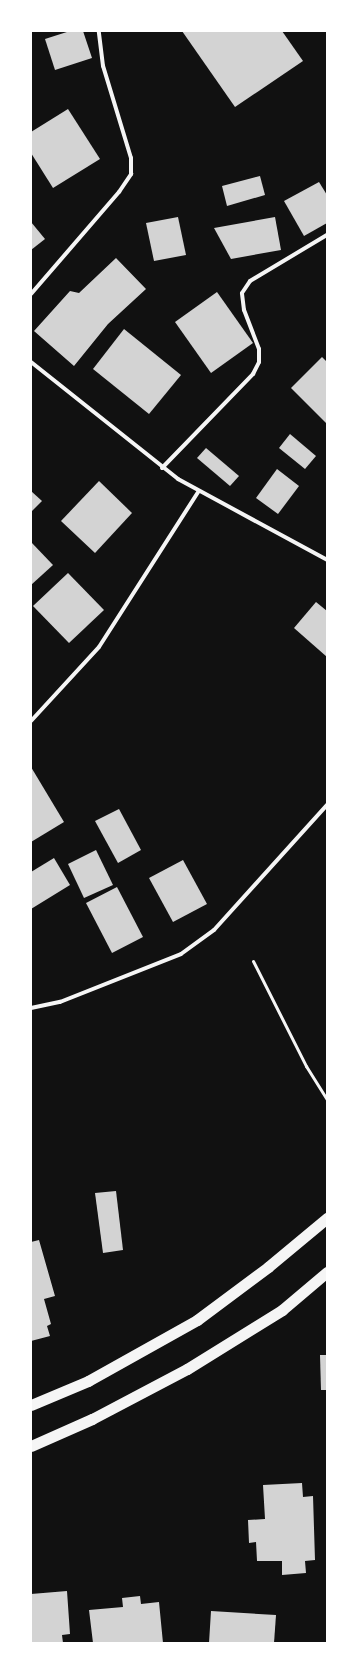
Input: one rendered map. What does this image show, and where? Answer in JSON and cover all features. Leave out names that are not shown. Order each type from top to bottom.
[{"type":"highway","points":[[31,1405],[88,1381],[197,1320],[268,1267],[327,1218]]},
{"type":"highway","points":[[31,1446],[92,1419],[187,1369],[282,1310],[327,1272]]},
{"type":"street","points":[[31,294],[119,192],[131,174],[131,158],[104,66],[99,31]]},
{"type":"street","points":[[162,468],[253,374],[259,362],[259,349],[244,310],[242,293],[250,281],[327,235]]},
{"type":"street","points":[[31,362],[162,468],[198,492],[327,560]]},
{"type":"street","points":[[31,721],[99,647],[198,492]]},
{"type":"street","points":[[31,1008],[60,1002],[181,954],[214,930],[327,805]]},
{"type":"lane","points":[[253,961],[306,1066],[327,1099]]},
{"type":"building","points":[[70,31],[83,31],[92,58],[55,70],[45,39]]},
{"type":"building","points":[[182,31],[282,31],[303,61],[235,107]]},
{"type":"building","points":[[68,109],[100,159],[53,188],[31,153],[31,132]]},
{"type":"building","points":[[260,176],[265,195],[227,206],[222,186]]},
{"type":"building","points":[[319,182],[327,195],[327,223],[304,236],[284,201]]},
{"type":"building","points":[[178,217],[186,255],[154,261],[146,223]]},
{"type":"building","points":[[275,217],[281,250],[231,259],[214,228]]},
{"type":"building","points":[[31,222],[45,239],[31,250]]},
{"type":"building","points":[[116,258],[146,289],[108,324],[74,366],[34,331],[70,291],[79,293]]},
{"type":"building","points":[[217,292],[253,343],[211,373],[175,322]]},
{"type":"building","points":[[124,329],[181,375],[149,414],[93,369]]},
{"type":"building","points":[[322,357],[327,362],[327,424],[291,388]]},
{"type":"building","points":[[290,434],[316,456],[305,469],[279,448]]},
{"type":"building","points":[[206,448],[239,476],[230,486],[197,458]]},
{"type":"building","points":[[277,469],[299,486],[278,514],[256,498]]},
{"type":"building","points":[[99,481],[132,513],[95,553],[61,521]]},
{"type":"building","points":[[31,491],[42,501],[31,512]]},
{"type":"building","points":[[31,542],[53,565],[31,585]]},
{"type":"building","points":[[68,573],[104,610],[69,643],[33,606]]},
{"type":"building","points":[[316,602],[327,611],[327,657],[294,628]]},
{"type":"building","points":[[31,767],[64,822],[31,842]]},
{"type":"building","points":[[119,809],[141,850],[118,863],[95,821]]},
{"type":"building","points":[[96,850],[113,885],[84,898],[68,864]]},
{"type":"building","points":[[54,858],[70,885],[31,909],[31,872]]},
{"type":"building","points":[[183,860],[207,904],[173,922],[149,878]]},
{"type":"building","points":[[117,887],[143,937],[112,953],[86,903]]},
{"type":"building","points":[[116,1191],[123,1250],[103,1253],[95,1193]]},
{"type":"building","points":[[39,1240],[55,1296],[44,1299],[51,1324],[47,1326],[50,1336],[31,1341],[31,1242]]},
{"type":"building","points":[[320,1355],[327,1355],[327,1390],[321,1390]]},
{"type":"building","points":[[302,1483],[303,1497],[313,1496],[315,1560],[305,1561],[306,1573],[282,1575],[282,1561],[257,1561],[256,1542],[249,1543],[248,1520],[265,1519],[263,1485]]},
{"type":"building","points":[[67,1591],[70,1634],[62,1635],[63,1643],[31,1643],[31,1594]]},
{"type":"building","points":[[140,1596],[141,1604],[159,1602],[163,1643],[93,1643],[89,1610],[123,1607],[122,1598]]},
{"type":"building","points":[[211,1611],[276,1615],[274,1643],[209,1643]]}]
